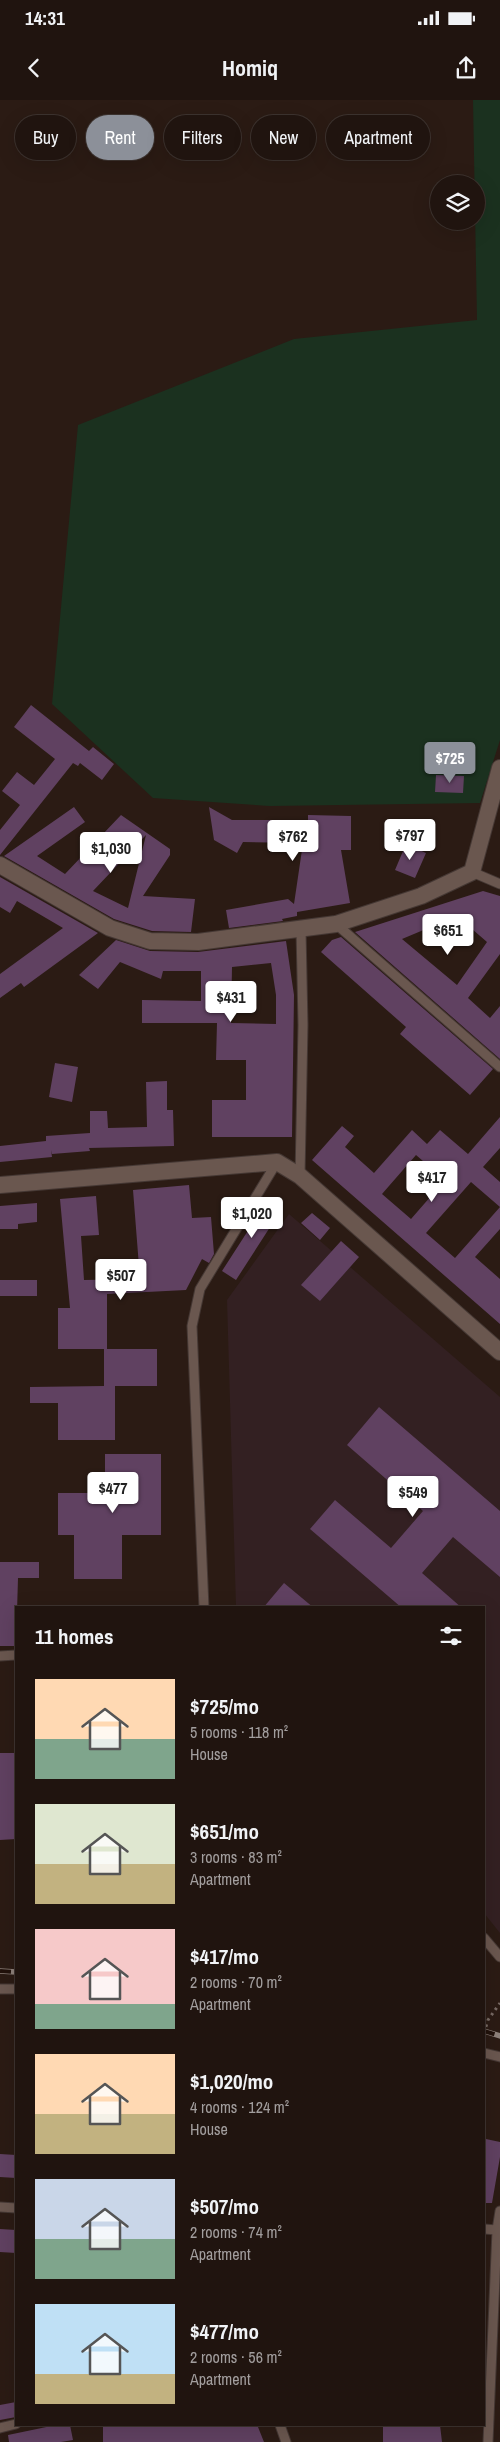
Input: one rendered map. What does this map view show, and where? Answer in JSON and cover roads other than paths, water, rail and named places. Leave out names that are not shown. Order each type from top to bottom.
[{"type":"street","points":[[0,865],[110,928],[150,941],[198,942],[336,924],[421,896],[472,872],[500,768]]},
{"type":"street","points":[[0,1185],[276,1162],[300,1176],[500,1352]]},
{"type":"lane","points":[[472,872],[500,884]]},
{"type":"lane","points":[[336,924],[500,1067]]},
{"type":"lane","points":[[300,1176],[303,1025],[301,930]]},
{"type":"lane","points":[[204,1606],[192,1326],[200,1289],[276,1162]]},
{"type":"lane","points":[[0,1656],[15,1654]]},
{"type":"lane","points":[[485,1939],[500,1958]]},
{"type":"lane","points":[[0,1989],[15,1989]]},
{"type":"lane","points":[[485,2053],[500,2057]]},
{"type":"lane","points":[[0,2207],[15,2208]]},
{"type":"lane","points":[[488,2442],[497,2230],[500,2211]]},
{"type":"lane","points":[[485,2229],[497,2230]]},
{"type":"lane","points":[[0,2428],[15,2424]]},
{"type":"lane","points":[[280,2426],[286,2442]]},
{"type":"railway","points":[[0,1971],[15,1972]]},
{"type":"railway","points":[[485,2031],[500,2036]]}]
